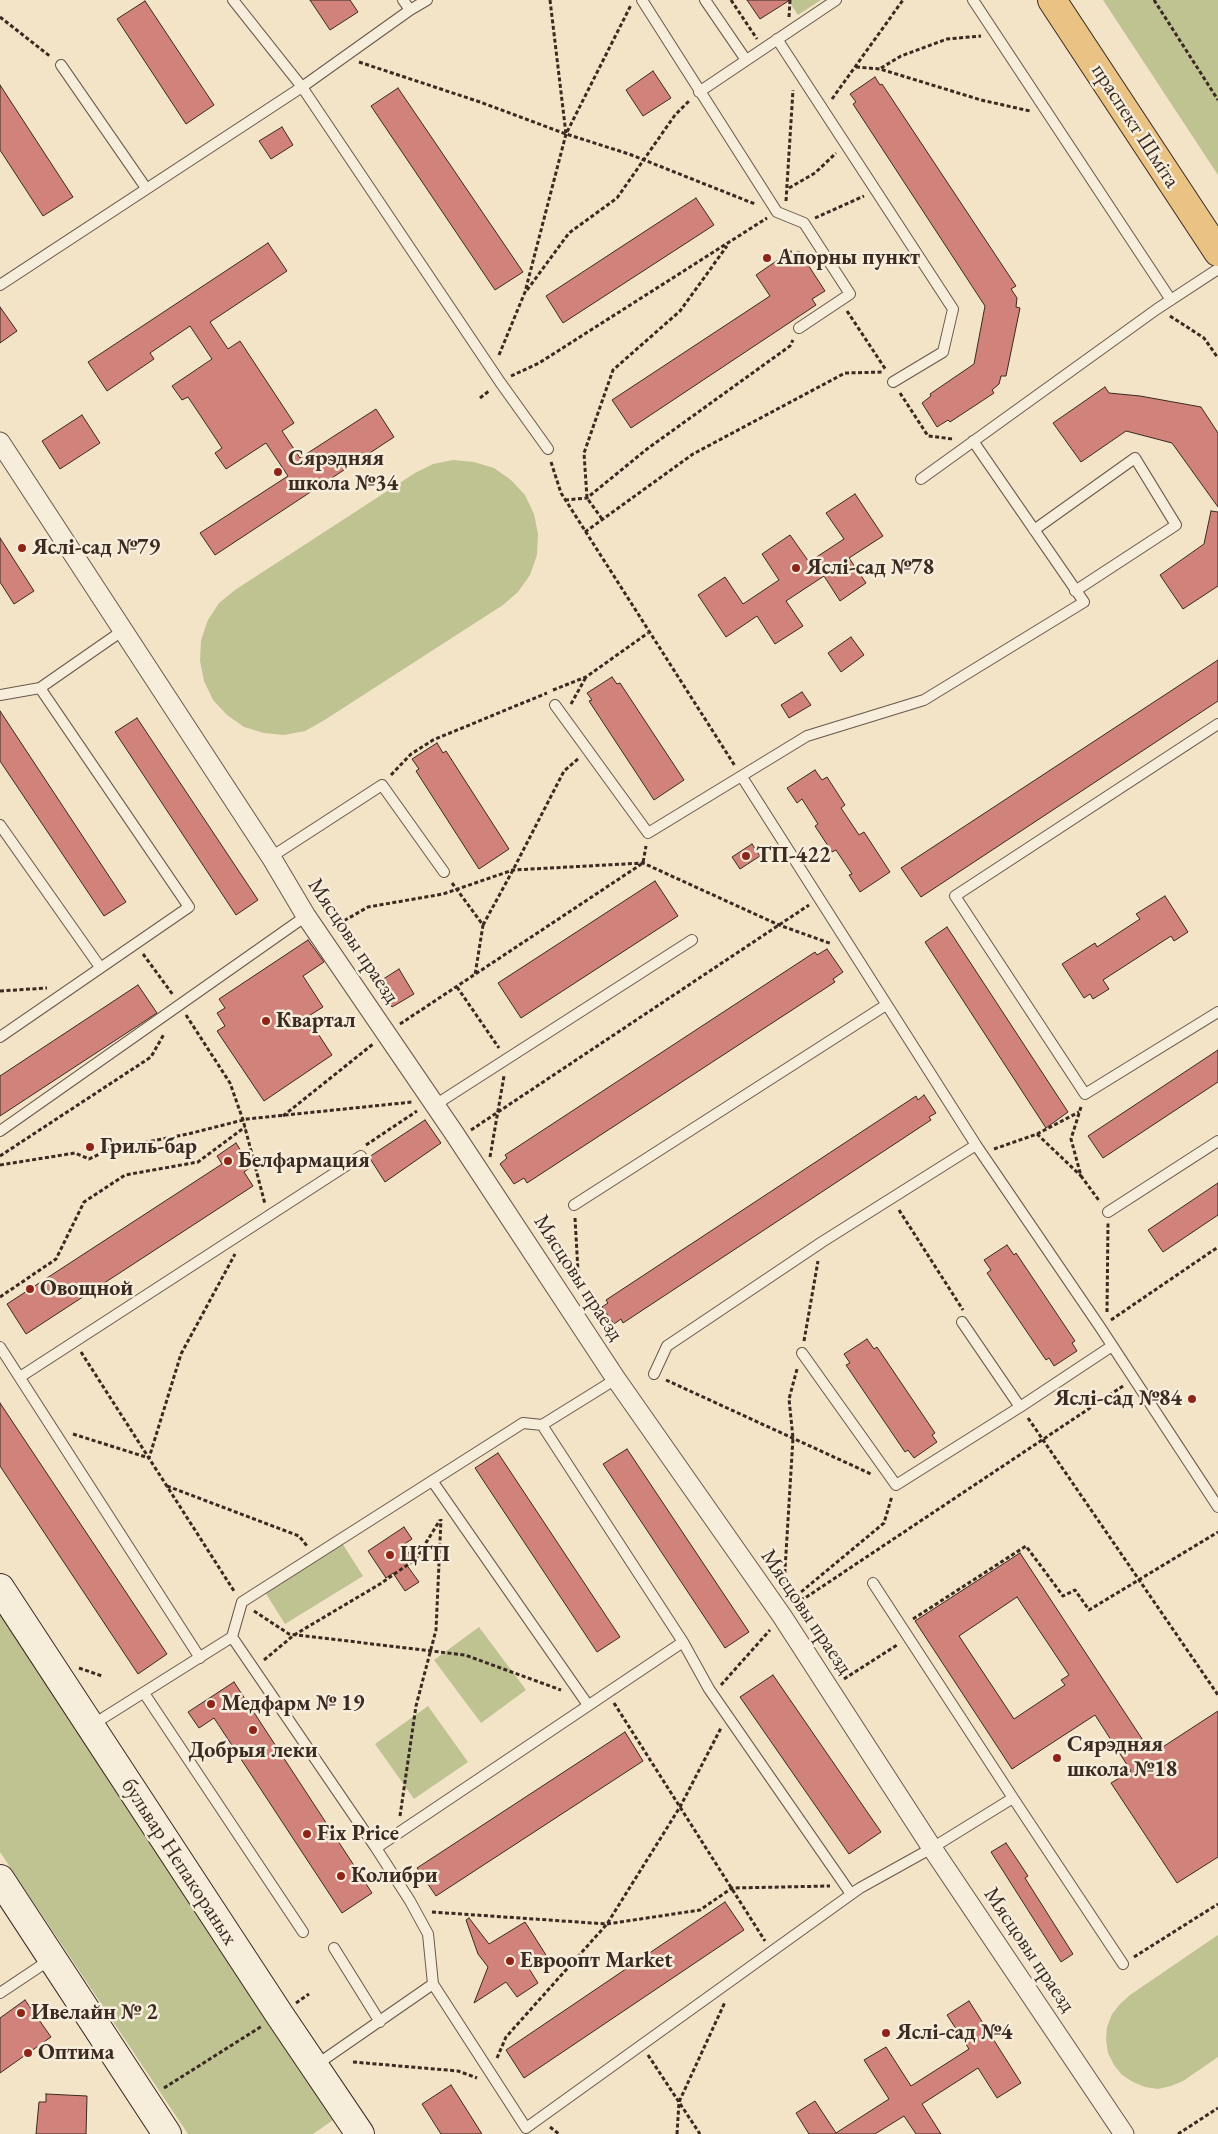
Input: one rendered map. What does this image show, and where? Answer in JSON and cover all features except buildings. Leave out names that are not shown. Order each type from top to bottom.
[{"type":"main road","name":"праспект Шміта","points":[[1052,0],[1218,252]]},
{"type":"main road","name":"бульвар Непакораных","points":[[0,1588],[315,2066],[353,2132]]},
{"type":"main road","points":[[0,1878],[167,2134]]},
{"type":"street","name":"Мясцовы праезд","points":[[0,442],[271,857],[306,916],[458,1138],[616,1379],[787,1610],[829,1688],[1119,2132]]},
{"type":"lane","points":[[233,0],[302,88],[492,371],[548,449]]},
{"type":"lane","points":[[403,0],[410,10]]},
{"type":"lane","points":[[2,280],[302,88],[410,10],[427,0]]},
{"type":"lane","points":[[642,0],[777,212],[804,222],[850,294],[799,328]]},
{"type":"lane","points":[[705,0],[746,60]]},
{"type":"lane","points":[[699,92],[836,0]]},
{"type":"lane","points":[[973,0],[1171,300]]},
{"type":"lane","points":[[777,39],[954,309],[943,352],[893,382]]},
{"type":"lane","points":[[61,65],[146,188]]},
{"type":"lane","points":[[921,479],[1171,300],[1218,269]]},
{"type":"lane","points":[[555,705],[648,834],[807,736],[924,700],[1084,602],[973,441]]},
{"type":"lane","points":[[1034,530],[1135,458],[1176,525],[1075,590]]},
{"type":"lane","points":[[0,695],[40,688],[122,631]]},
{"type":"lane","points":[[0,1037],[189,907],[40,688]]},
{"type":"lane","points":[[1218,724],[955,896],[1085,1094],[1218,1012]]},
{"type":"lane","points":[[742,777],[979,1149],[1100,1327],[1218,1507]]},
{"type":"lane","points":[[271,857],[382,786],[444,872]]},
{"type":"lane","points":[[0,825],[100,967]]},
{"type":"lane","points":[[0,1131],[306,916]]},
{"type":"lane","points":[[434,1103],[507,1059],[692,940]]},
{"type":"lane","points":[[574,1204],[886,1004]]},
{"type":"lane","points":[[1108,1212],[1218,1141]]},
{"type":"lane","points":[[654,1374],[667,1346],[891,1198],[979,1149]]},
{"type":"lane","points":[[20,1377],[361,1156]]},
{"type":"lane","points":[[962,1322],[1020,1407]]},
{"type":"lane","points":[[802,1352],[896,1485],[1020,1407],[1112,1346]]},
{"type":"lane","points":[[0,1347],[200,1658]]},
{"type":"lane","points":[[90,1726],[232,1637],[242,1602],[523,1423],[542,1425],[616,1379]]},
{"type":"lane","points":[[542,1425],[684,1642],[713,1695],[851,1894],[932,1848],[1013,1798]]},
{"type":"lane","points":[[433,1482],[586,1701]]},
{"type":"lane","points":[[873,1583],[1123,1964]]},
{"type":"lane","points":[[232,1637],[376,1848],[416,1911],[428,1934],[433,1984],[528,2131],[642,2045],[860,1888]]},
{"type":"lane","points":[[376,1848],[586,1701],[607,1692],[684,1642]]},
{"type":"lane","points":[[144,1693],[303,1932]]},
{"type":"lane","points":[[334,1948],[380,2022]]},
{"type":"lane","points":[[0,1994],[51,1958]]},
{"type":"lane","points":[[315,2066],[433,1984]]},
{"type":"path","points":[[550,0],[566,134]]},
{"type":"path","points":[[492,371],[526,292],[566,134],[634,0]]},
{"type":"path","points":[[731,0],[763,48]]},
{"type":"path","points":[[824,111],[903,0]]},
{"type":"path","points":[[1154,0],[1218,100]]},
{"type":"path","points":[[0,17],[61,65]]},
{"type":"path","points":[[880,69],[901,56],[947,39],[981,36]]},
{"type":"path","points":[[344,58],[480,102],[566,134],[644,159],[777,212]]},
{"type":"path","points":[[480,398],[500,382],[539,363],[777,212],[786,203],[789,188],[794,66]]},
{"type":"path","points":[[856,66],[880,69],[981,100],[1033,112]]},
{"type":"path","points":[[526,292],[569,233],[617,198],[674,115],[699,92]]},
{"type":"path","points":[[789,188],[815,172],[845,144]]},
{"type":"path","points":[[804,222],[876,191]]},
{"type":"path","points":[[602,519],[587,498],[584,453],[613,370],[680,312],[728,243]]},
{"type":"path","points":[[565,500],[587,498],[647,449],[790,346],[799,328]]},
{"type":"path","points":[[585,532],[693,454],[845,372],[887,372]]},
{"type":"path","points":[[548,449],[561,494],[648,633],[742,777]]},
{"type":"path","points":[[382,786],[411,754],[433,740],[586,677],[648,633]]},
{"type":"path","points":[[564,718],[586,677]]},
{"type":"path","points":[[475,975],[483,925],[514,870],[564,770],[588,750]]},
{"type":"path","points":[[282,1116],[386,1034],[643,863],[648,834]]},
{"type":"path","points":[[319,935],[368,907],[443,894],[514,870],[643,863],[779,926],[853,952]]},
{"type":"path","points":[[444,872],[483,925]]},
{"type":"path","points":[[458,1138],[819,898]]},
{"type":"path","points":[[135,943],[180,1005],[230,1083],[243,1120],[268,1216]]},
{"type":"path","points":[[0,991],[73,986]]},
{"type":"path","points":[[457,987],[507,1059],[486,1182]]},
{"type":"path","points":[[0,1156],[151,1057],[180,1005]]},
{"type":"path","points":[[0,1165],[74,1153],[89,1159],[110,1149],[188,1134],[243,1120],[434,1103]]},
{"type":"path","points":[[361,1156],[361,1149],[434,1103]]},
{"type":"path","points":[[979,1149],[1037,1134],[1080,1112]]},
{"type":"path","points":[[0,1297],[56,1259],[84,1202],[125,1175],[198,1162],[245,1127]]},
{"type":"path","points":[[1037,1134],[1081,1176]]},
{"type":"path","points":[[891,1198],[965,1313],[962,1322]]},
{"type":"path","points":[[574,1204],[581,1326]]},
{"type":"path","points":[[148,1458],[181,1354],[249,1229]]},
{"type":"path","points":[[787,1610],[793,1438],[789,1400],[802,1352],[822,1242]]},
{"type":"path","points":[[1100,1327],[1218,1247]]},
{"type":"path","points":[[74,1342],[242,1602],[289,1634],[465,1655],[586,1701]]},
{"type":"path","points":[[654,1374],[896,1485],[884,1523],[801,1592],[713,1695]]},
{"type":"path","points":[[787,1610],[1134,1379]]},
{"type":"path","points":[[1020,1407],[1218,1695]]},
{"type":"path","points":[[53,1428],[148,1458]]},
{"type":"path","points":[[166,1485],[298,1536],[316,1556]]},
{"type":"path","points":[[397,1834],[416,1706],[436,1630],[442,1494]]},
{"type":"path","points":[[254,1668],[294,1635],[380,1584],[416,1559],[441,1519]]},
{"type":"path","points":[[901,1627],[1026,1546],[1063,1596],[1075,1590],[1089,1610],[1218,1532]]},
{"type":"path","points":[[829,1688],[908,1638]]},
{"type":"path","points":[[607,1692],[772,1952]]},
{"type":"path","points":[[491,2073],[506,2037],[607,1924],[680,1808],[727,1716]]},
{"type":"path","points":[[416,1911],[607,1924],[700,1910],[732,1888],[846,1886]]},
{"type":"path","points":[[1123,1964],[1218,1904]]},
{"type":"path","points":[[677,2134],[679,2102],[738,1976]]},
{"type":"path","points":[[145,2100],[279,2014]]},
{"type":"path","points":[[642,2045],[700,2134]]},
{"type":"path","points":[[354,2062],[458,2071],[500,2088]]},
{"type":"path","points":[[1178,2134],[1218,2108]]},
{"type":"green space","points":[[788,0],[821,0],[798,15]]},
{"type":"green space","points":[[1103,0],[1218,0],[1218,175]]},
{"type":"green space","points":[[453,460],[474,462],[494,468],[511,480],[525,495],[534,514],[538,534],[537,555],[530,575],[518,592],[503,605],[305,731],[284,735],[264,733],[244,727],[227,715],[213,700],[204,681],[200,661],[201,640],[208,620],[219,603],[235,590],[415,473],[433,464]]},
{"type":"green space","points":[[342,1543],[363,1576],[285,1624],[265,1592]]},
{"type":"green space","points":[[0,1614],[333,2120],[313,2134],[188,2134],[0,1852]]},
{"type":"green space","points":[[479,1627],[526,1690],[481,1723],[434,1660]]},
{"type":"green space","points":[[428,1706],[468,1762],[414,1799],[375,1744]]},
{"type":"green space","points":[[1218,1935],[1218,2057],[1183,2081],[1171,2086],[1158,2089],[1145,2087],[1133,2082],[1122,2075],[1108,2053],[1107,2027],[1112,2014],[1130,1995]]},
{"type":"place","name":"Апорны пункт","points":[[767,258]]},
{"type":"place","name":"Сярэдняя школа №34","points":[[278,472]]},
{"type":"place","name":"Яслі-сад №79","points":[[22,548]]},
{"type":"place","name":"Яслі-сад №78","points":[[796,568]]},
{"type":"place","name":"ТП-422","points":[[746,856]]},
{"type":"place","name":"Квартал","points":[[266,1021]]},
{"type":"place","name":"Гриль-бар","points":[[90,1147]]},
{"type":"place","name":"Белфармация","points":[[228,1161]]},
{"type":"place","name":"Овощной","points":[[30,1289]]},
{"type":"place","name":"Яслі-сад №84","points":[[1192,1399]]},
{"type":"place","name":"ЦТП","points":[[390,1555]]},
{"type":"place","name":"Медфарм № 19","points":[[211,1704]]},
{"type":"place","name":"Добрыя леки","points":[[253,1730]]},
{"type":"place","name":"Сярэдняя школа №18","points":[[1057,1758]]},
{"type":"place","name":"Fix Price","points":[[307,1834]]},
{"type":"place","name":"Колибри","points":[[341,1876]]},
{"type":"place","name":"Евроопт Market","points":[[510,1961]]},
{"type":"place","name":"Ивелайн № 2","points":[[21,2013]]},
{"type":"place","name":"Яслі-сад №4","points":[[886,2033]]},
{"type":"place","name":"Оптима","points":[[28,2053]]}]
